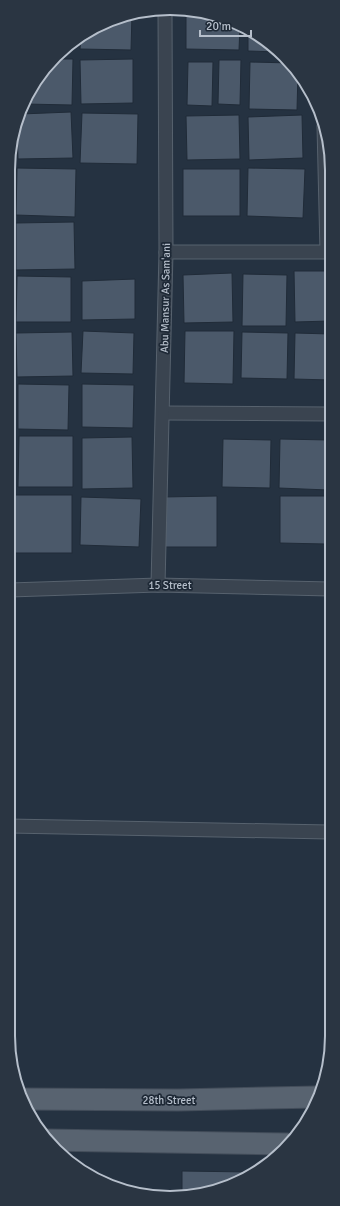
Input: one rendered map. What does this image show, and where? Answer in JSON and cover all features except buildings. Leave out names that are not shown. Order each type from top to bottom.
[{"type":"main road","name":"28th Street","points":[[29,1099],[178,1100],[312,1098]]},
{"type":"main road","points":[[55,1140],[282,1144]]},
{"type":"street","name":"Abu Mansur As Sam'ani","points":[[158,584],[164,413],[166,252],[165,15]]},
{"type":"street","points":[[166,252],[325,252]]},
{"type":"street","points":[[164,413],[325,414]]},
{"type":"street","name":"15 Street","points":[[15,590],[158,584],[325,589]]},
{"type":"street","points":[[15,826],[325,832]]}]
